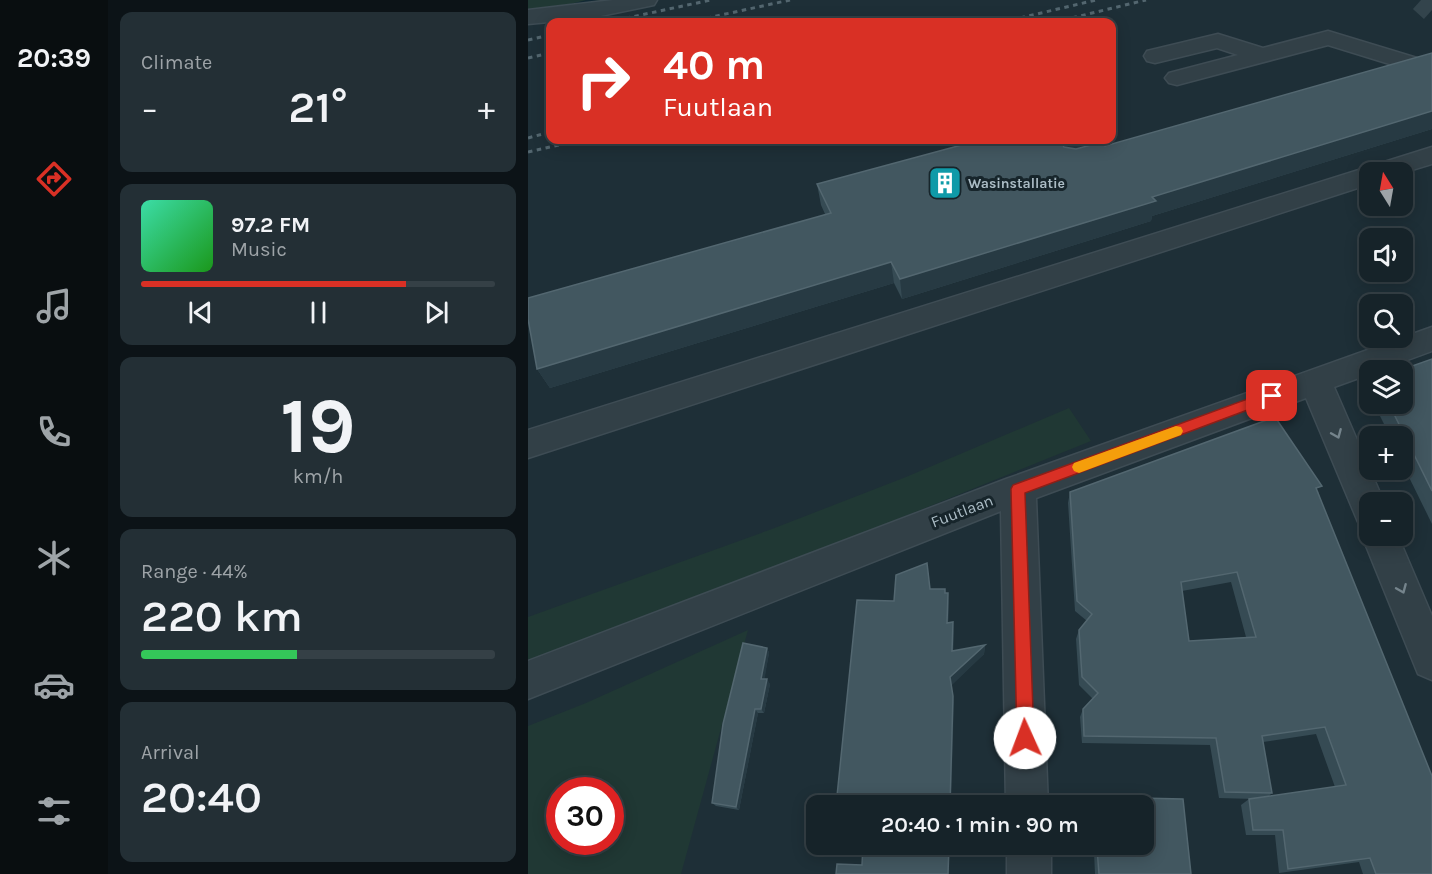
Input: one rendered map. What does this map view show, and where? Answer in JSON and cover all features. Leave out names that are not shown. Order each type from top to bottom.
[{"type":"street","points":[[528,17],[591,10],[646,0]]},
{"type":"street","points":[[1177,78],[1328,38],[1409,63]]},
{"type":"street","points":[[1155,56],[1215,41],[1261,55]]},
{"type":"street","points":[[1234,62],[1264,71],[1355,45]]},
{"type":"street","points":[[1374,73],[1432,57]]},
{"type":"street","points":[[1409,162],[1432,155]]},
{"type":"street","points":[[528,444],[1359,179]]},
{"type":"street","name":"Fuutlaan","points":[[528,680],[1018,489],[1432,339]]},
{"type":"street","points":[[1315,380],[1362,492]]},
{"type":"street","points":[[1018,489],[1027,795]]},
{"type":"street","points":[[1384,546],[1432,661]]},
{"type":"street","points":[[1029,855],[1029,874]]},
{"type":"green space","points":[[528,0],[626,0],[528,13]]},
{"type":"green space","points":[[1069,408],[1091,441],[903,517],[528,678],[528,617],[772,529],[906,477]]},
{"type":"green space","points":[[748,630],[681,874],[528,874],[528,726],[586,703]]},
{"type":"building","points":[[1432,53],[1432,111],[1152,197],[1156,201],[900,279],[891,262],[537,369],[528,319],[528,298],[831,213],[817,184],[965,144],[1062,144],[1064,147],[1076,149],[1095,144],[1105,146],[1116,144]]},
{"type":"building","points":[[1432,359],[1432,491],[1413,453],[1413,426],[1400,426],[1394,414],[1413,414],[1413,366]]},
{"type":"building","points":[[1275,417],[1322,486],[1316,488],[1432,776],[1432,874],[1376,874],[1370,858],[1288,869],[1283,830],[1253,830],[1249,799],[1346,785],[1325,727],[1262,736],[1272,793],[1225,792],[1216,738],[1084,736],[1083,709],[1098,693],[1082,677],[1079,630],[1092,614],[1077,601],[1070,492]],"holes":[[[1237,572],[1256,637],[1189,641],[1181,582]]]},
{"type":"building","points":[[927,563],[930,589],[945,589],[945,593],[948,593],[947,623],[953,622],[952,651],[985,645],[950,677],[953,696],[950,795],[837,795],[857,600],[894,601],[896,575]]},
{"type":"building","points":[[743,643],[767,648],[761,679],[767,679],[761,709],[755,709],[736,807],[712,803],[723,724]]},
{"type":"building","points":[[1154,798],[1183,799],[1191,874],[1099,874],[1098,855],[1154,855]]},
{"type":"building","points":[[862,855],[949,855],[948,874],[836,874],[837,864],[862,865]]},
{"type":"waterway","points":[[561,7],[596,0]]},
{"type":"tunnel","points":[[1421,0],[1432,10]]},
{"type":"railway","points":[[627,18],[711,0]]},
{"type":"railway","points":[[707,18],[790,0]]},
{"type":"railway","points":[[1020,18],[1096,0]]},
{"type":"railway","points":[[1072,18],[1146,0]]},
{"type":"railway","points":[[528,40],[546,36]]},
{"type":"railway","points":[[528,58],[546,54]]},
{"type":"railway","points":[[528,138],[546,133]]},
{"type":"railway","points":[[528,152],[563,144]]},
{"type":"slow traffic","points":[[1079,467],[1176,431]]},
{"type":"place","name":"Wasinstallatie","points":[[945,183]]},
{"type":"route","points":[[1025,738],[1018,489],[1272,396]]}]
